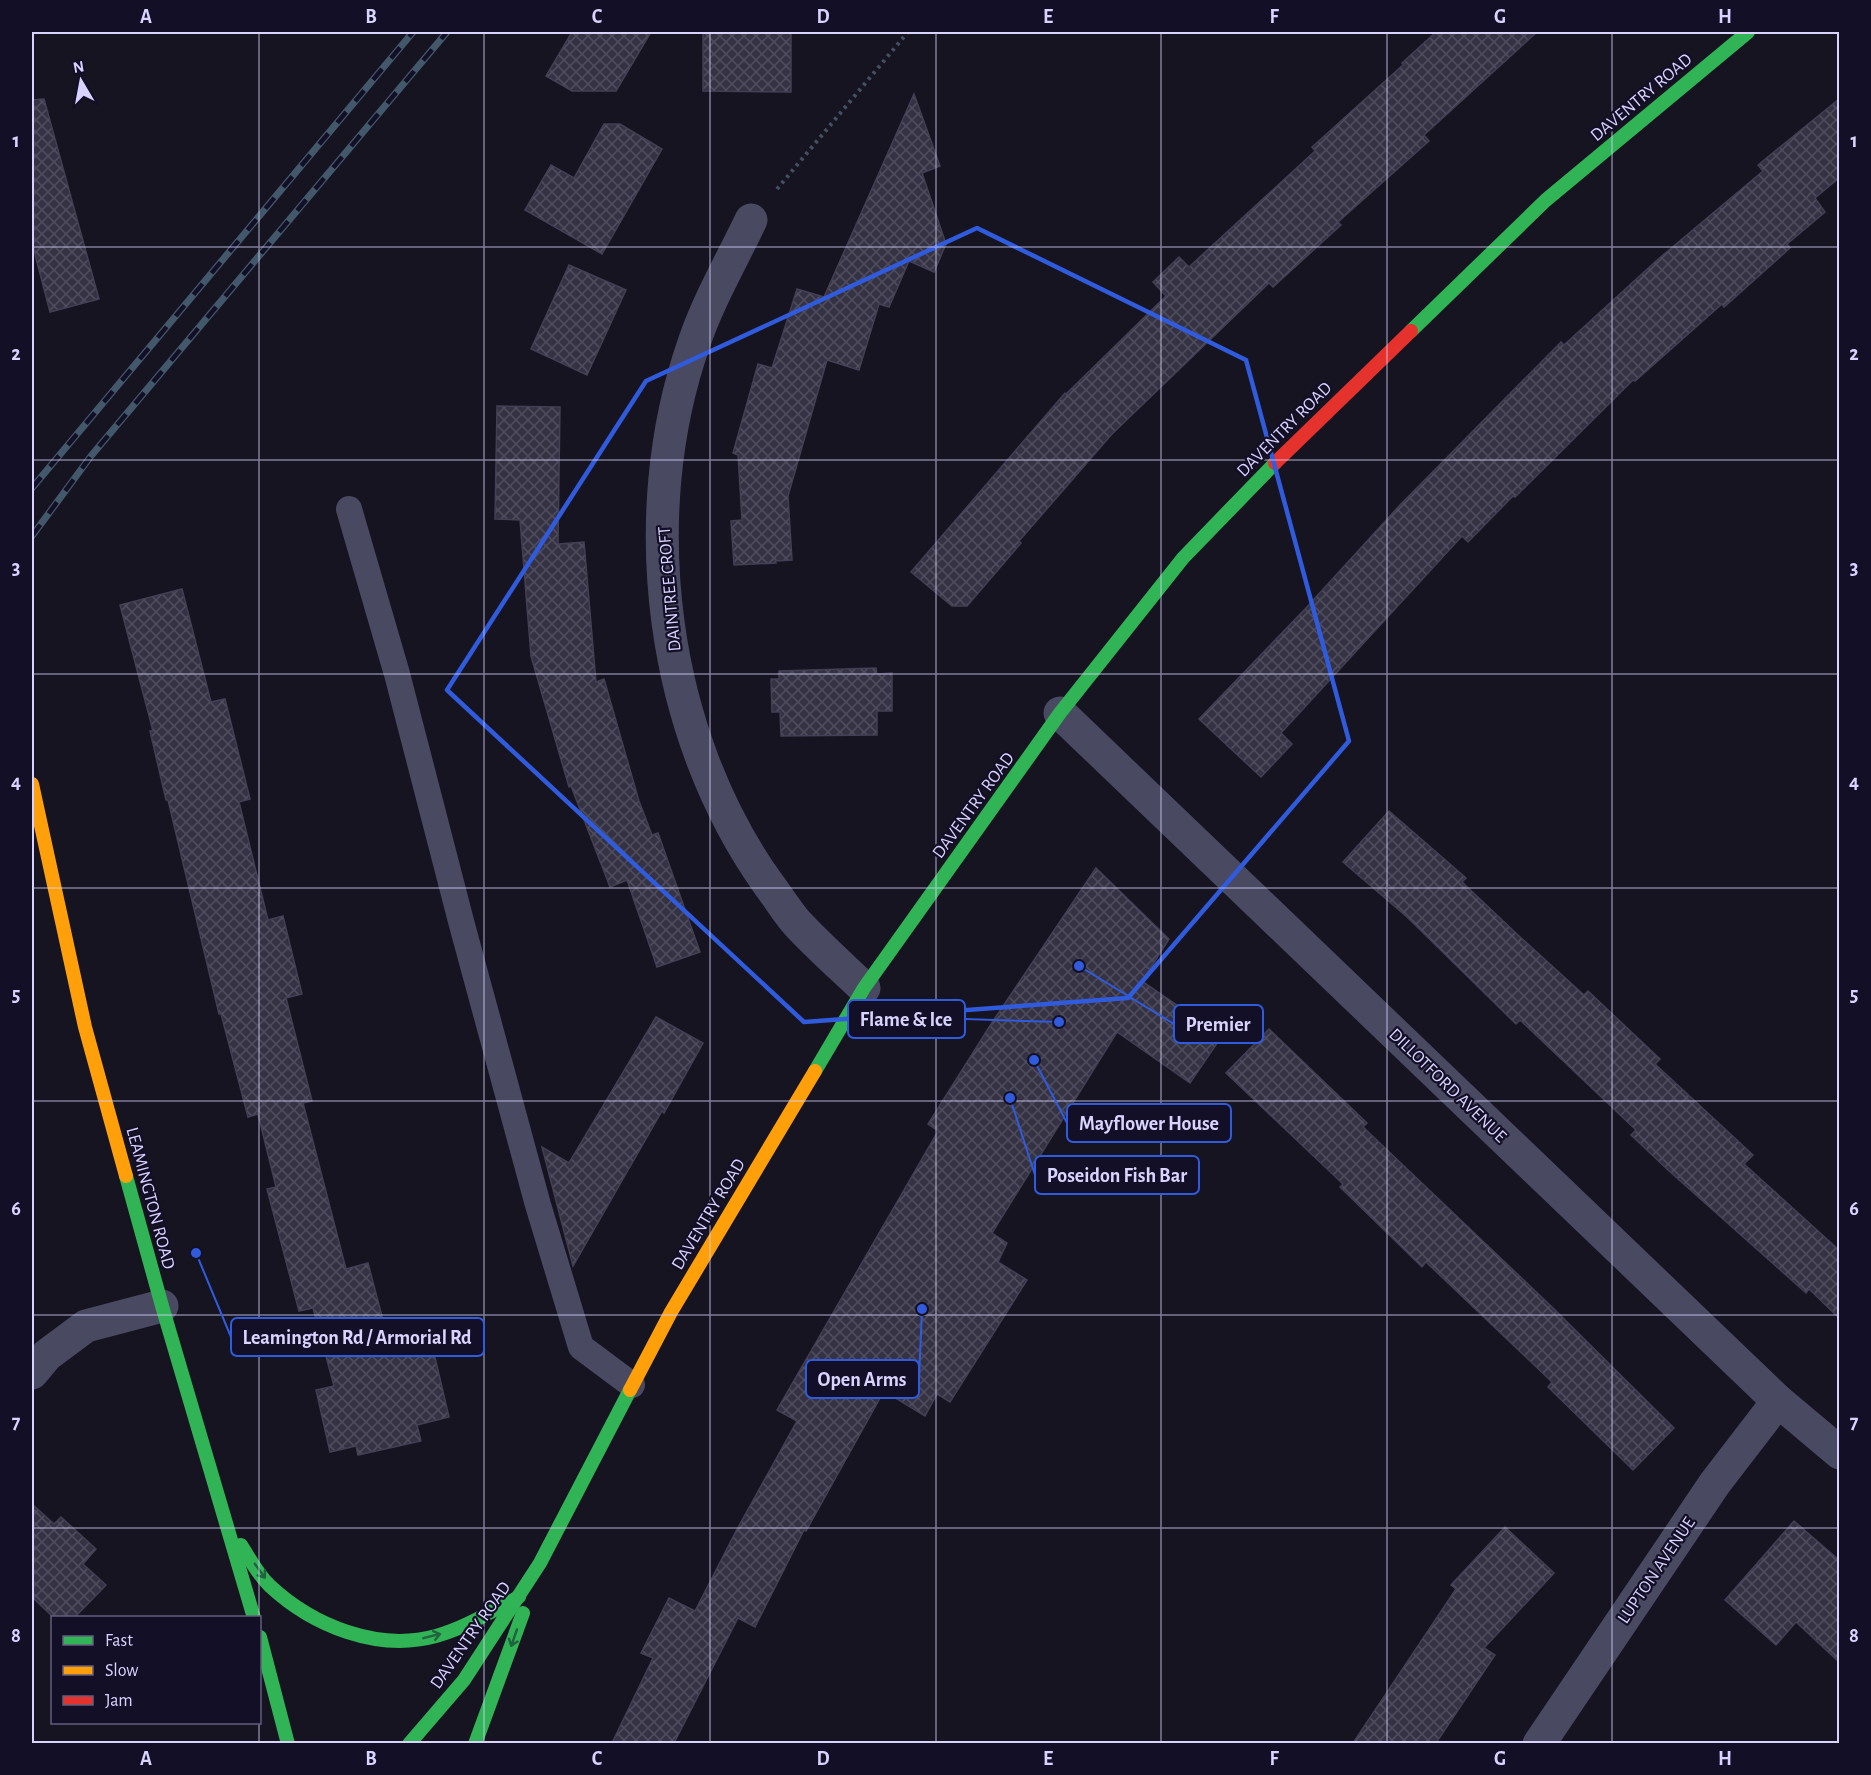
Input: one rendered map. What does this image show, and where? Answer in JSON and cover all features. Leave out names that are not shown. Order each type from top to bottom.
[{"type":"street","name":"DAVENTRY ROAD","points":[[409,1743],[464,1680],[540,1563],[632,1385],[711,1245],[864,988],[1060,713],[1183,558],[1255,482],[1546,200],[1748,32]]},
{"type":"street","name":"DAINTREE CROFT","points":[[752,220],[694,343],[676,410],[667,463],[662,521],[664,582],[670,640],[683,697],[699,751],[726,815],[752,861],[795,920],[864,988]]},
{"type":"street","name":"DILLOTFORD AVENUE","points":[[1060,713],[1779,1401],[1839,1452]]},
{"type":"street","name":"LEAMINGTON ROAD","points":[[32,784],[85,1027],[162,1306],[254,1616]]},
{"type":"street","points":[[32,1373],[47,1355],[86,1326],[162,1306]]},
{"type":"street","name":"LUPTON AVENUE","points":[[1539,1743],[1715,1483],[1779,1401]]},
{"type":"street","points":[[225,1524],[269,1585],[312,1617],[358,1636],[394,1642],[434,1636],[472,1621],[519,1597]]},
{"type":"street","points":[[475,1743],[496,1692],[540,1563]]},
{"type":"street","points":[[261,1641],[288,1743]]},
{"type":"lane","points":[[349,509],[397,674],[462,926],[538,1205],[580,1347],[632,1385]]},
{"type":"path","points":[[752,220],[908,32]]},
{"type":"highlighted area","points":[[977,228],[1246,360],[1349,741],[1128,998],[804,1022],[447,690],[646,381]]},
{"type":"building","points":[[572,32],[651,32],[616,91],[572,91],[546,76]]},
{"type":"building","points":[[703,32],[791,32],[791,92],[703,91]]},
{"type":"building","points":[[1436,32],[1537,32],[1424,135],[1429,141],[1338,222],[1341,225],[1273,287],[1269,283],[1112,434],[1019,541],[1021,543],[967,606],[952,606],[911,572],[1065,393],[1166,296],[1153,282],[1179,257],[1189,267],[1315,151],[1312,147]]},
{"type":"building","points":[[914,94],[940,166],[922,173],[946,244],[934,272],[909,261],[889,307],[879,304],[859,370],[827,360],[788,496],[792,560],[734,565],[731,521],[742,520],[738,455],[733,453],[758,364],[772,368],[797,289],[824,297]]},
{"type":"building","points":[[44,99],[99,299],[50,312],[32,243],[32,100]]},
{"type":"building","points":[[1839,99],[1839,178],[1815,198],[1825,212],[1787,244],[1790,248],[1724,307],[1722,304],[1635,381],[1633,380],[1468,542],[1462,536],[1281,733],[1292,744],[1261,777],[1199,719],[1306,608],[1400,505],[1561,342],[1564,345],[1656,261],[1763,171],[1758,165]]},
{"type":"building","points":[[604,124],[620,124],[662,149],[602,254],[525,210],[551,165],[574,178]]},
{"type":"building","points":[[569,265],[626,290],[587,375],[531,349]]},
{"type":"building","points":[[497,406],[560,407],[558,544],[584,542],[596,682],[604,679],[639,801],[652,835],[658,833],[700,952],[657,967],[627,880],[610,887],[571,786],[569,787],[531,656],[520,520],[495,519]]},
{"type":"building","points":[[182,589],[211,702],[225,699],[250,799],[239,802],[268,920],[283,916],[302,994],[286,998],[312,1101],[303,1103],[346,1269],[368,1263],[393,1358],[433,1349],[449,1417],[417,1425],[421,1441],[358,1455],[356,1446],[330,1452],[316,1390],[334,1386],[313,1308],[299,1311],[267,1189],[276,1187],[258,1114],[248,1117],[221,1014],[219,1014],[168,800],[166,800],[150,731],[153,731],[120,605]]},
{"type":"building","points":[[876,668],[877,674],[892,673],[892,711],[877,711],[877,735],[781,736],[780,712],[772,712],[771,679],[779,679],[779,671]]},
{"type":"building","points":[[1389,811],[1466,878],[1462,882],[1519,936],[1584,995],[1588,991],[1660,1059],[1655,1064],[1753,1155],[1744,1164],[1839,1250],[1839,1318],[1809,1289],[1806,1293],[1668,1170],[1631,1135],[1636,1130],[1520,1020],[1516,1024],[1407,917],[1343,862]]},
{"type":"building","points":[[1096,868],[1169,939],[1142,981],[1222,1036],[1190,1083],[1117,1032],[992,1233],[1007,1243],[998,1262],[1027,1280],[950,1402],[937,1394],[925,1416],[884,1391],[806,1531],[804,1530],[755,1627],[738,1618],[674,1743],[612,1743],[653,1658],[641,1653],[669,1598],[695,1611],[797,1421],[777,1410],[938,1131],[928,1124],[993,1021]]},
{"type":"building","points":[[656,1017],[703,1043],[573,1266],[542,1147],[569,1163]]},
{"type":"building","points":[[1269,1029],[1367,1123],[1363,1127],[1552,1307],[1674,1428],[1633,1470],[1548,1387],[1552,1382],[1426,1262],[1422,1267],[1340,1187],[1343,1184],[1226,1073]]},
{"type":"building","points":[[32,1504],[54,1524],[61,1517],[96,1549],[83,1564],[106,1585],[76,1616],[52,1616],[32,1597]]},
{"type":"building","points":[[1794,1521],[1839,1560],[1839,1662],[1796,1622],[1776,1645],[1725,1600]]},
{"type":"building","points":[[1505,1527],[1554,1573],[1484,1648],[1495,1655],[1436,1743],[1353,1743],[1456,1589],[1451,1585]]},
{"type":"railway","points":[[32,488],[413,32]]},
{"type":"railway","points":[[32,536],[91,456],[447,32]]},
{"type":"traffic: fast","points":[[1411,331],[1546,200],[1748,32]]},
{"type":"traffic: fast","points":[[815,1071],[864,988],[1060,713],[1183,558],[1275,463]]},
{"type":"traffic: fast","points":[[126,1176],[253,1616]]},
{"type":"traffic: fast","points":[[409,1744],[464,1680],[540,1563],[630,1390]]},
{"type":"traffic: fast","points":[[241,1545],[262,1577],[287,1600],[326,1624],[369,1638],[392,1641],[414,1640],[447,1633],[519,1597]]},
{"type":"traffic: fast","points":[[475,1744],[523,1613]]},
{"type":"traffic: fast","points":[[261,1641],[288,1744]]},
{"type":"traffic: slow","points":[[32,784],[85,1027],[126,1176]]},
{"type":"traffic: slow","points":[[630,1390],[671,1312],[815,1071]]},
{"type":"traffic: jam","points":[[1275,463],[1411,331]]},
{"type":"place","name":"Premier","points":[[1079,966]]},
{"type":"place","name":"Flame & Ice","points":[[1059,1022]]},
{"type":"place","name":"Mayflower House","points":[[1034,1060]]},
{"type":"place","name":"Poseidon Fish Bar","points":[[1010,1098]]},
{"type":"place","name":"Leamington Rd / Armorial Rd","points":[[196,1253]]},
{"type":"place","name":"Open Arms","points":[[922,1309]]}]
